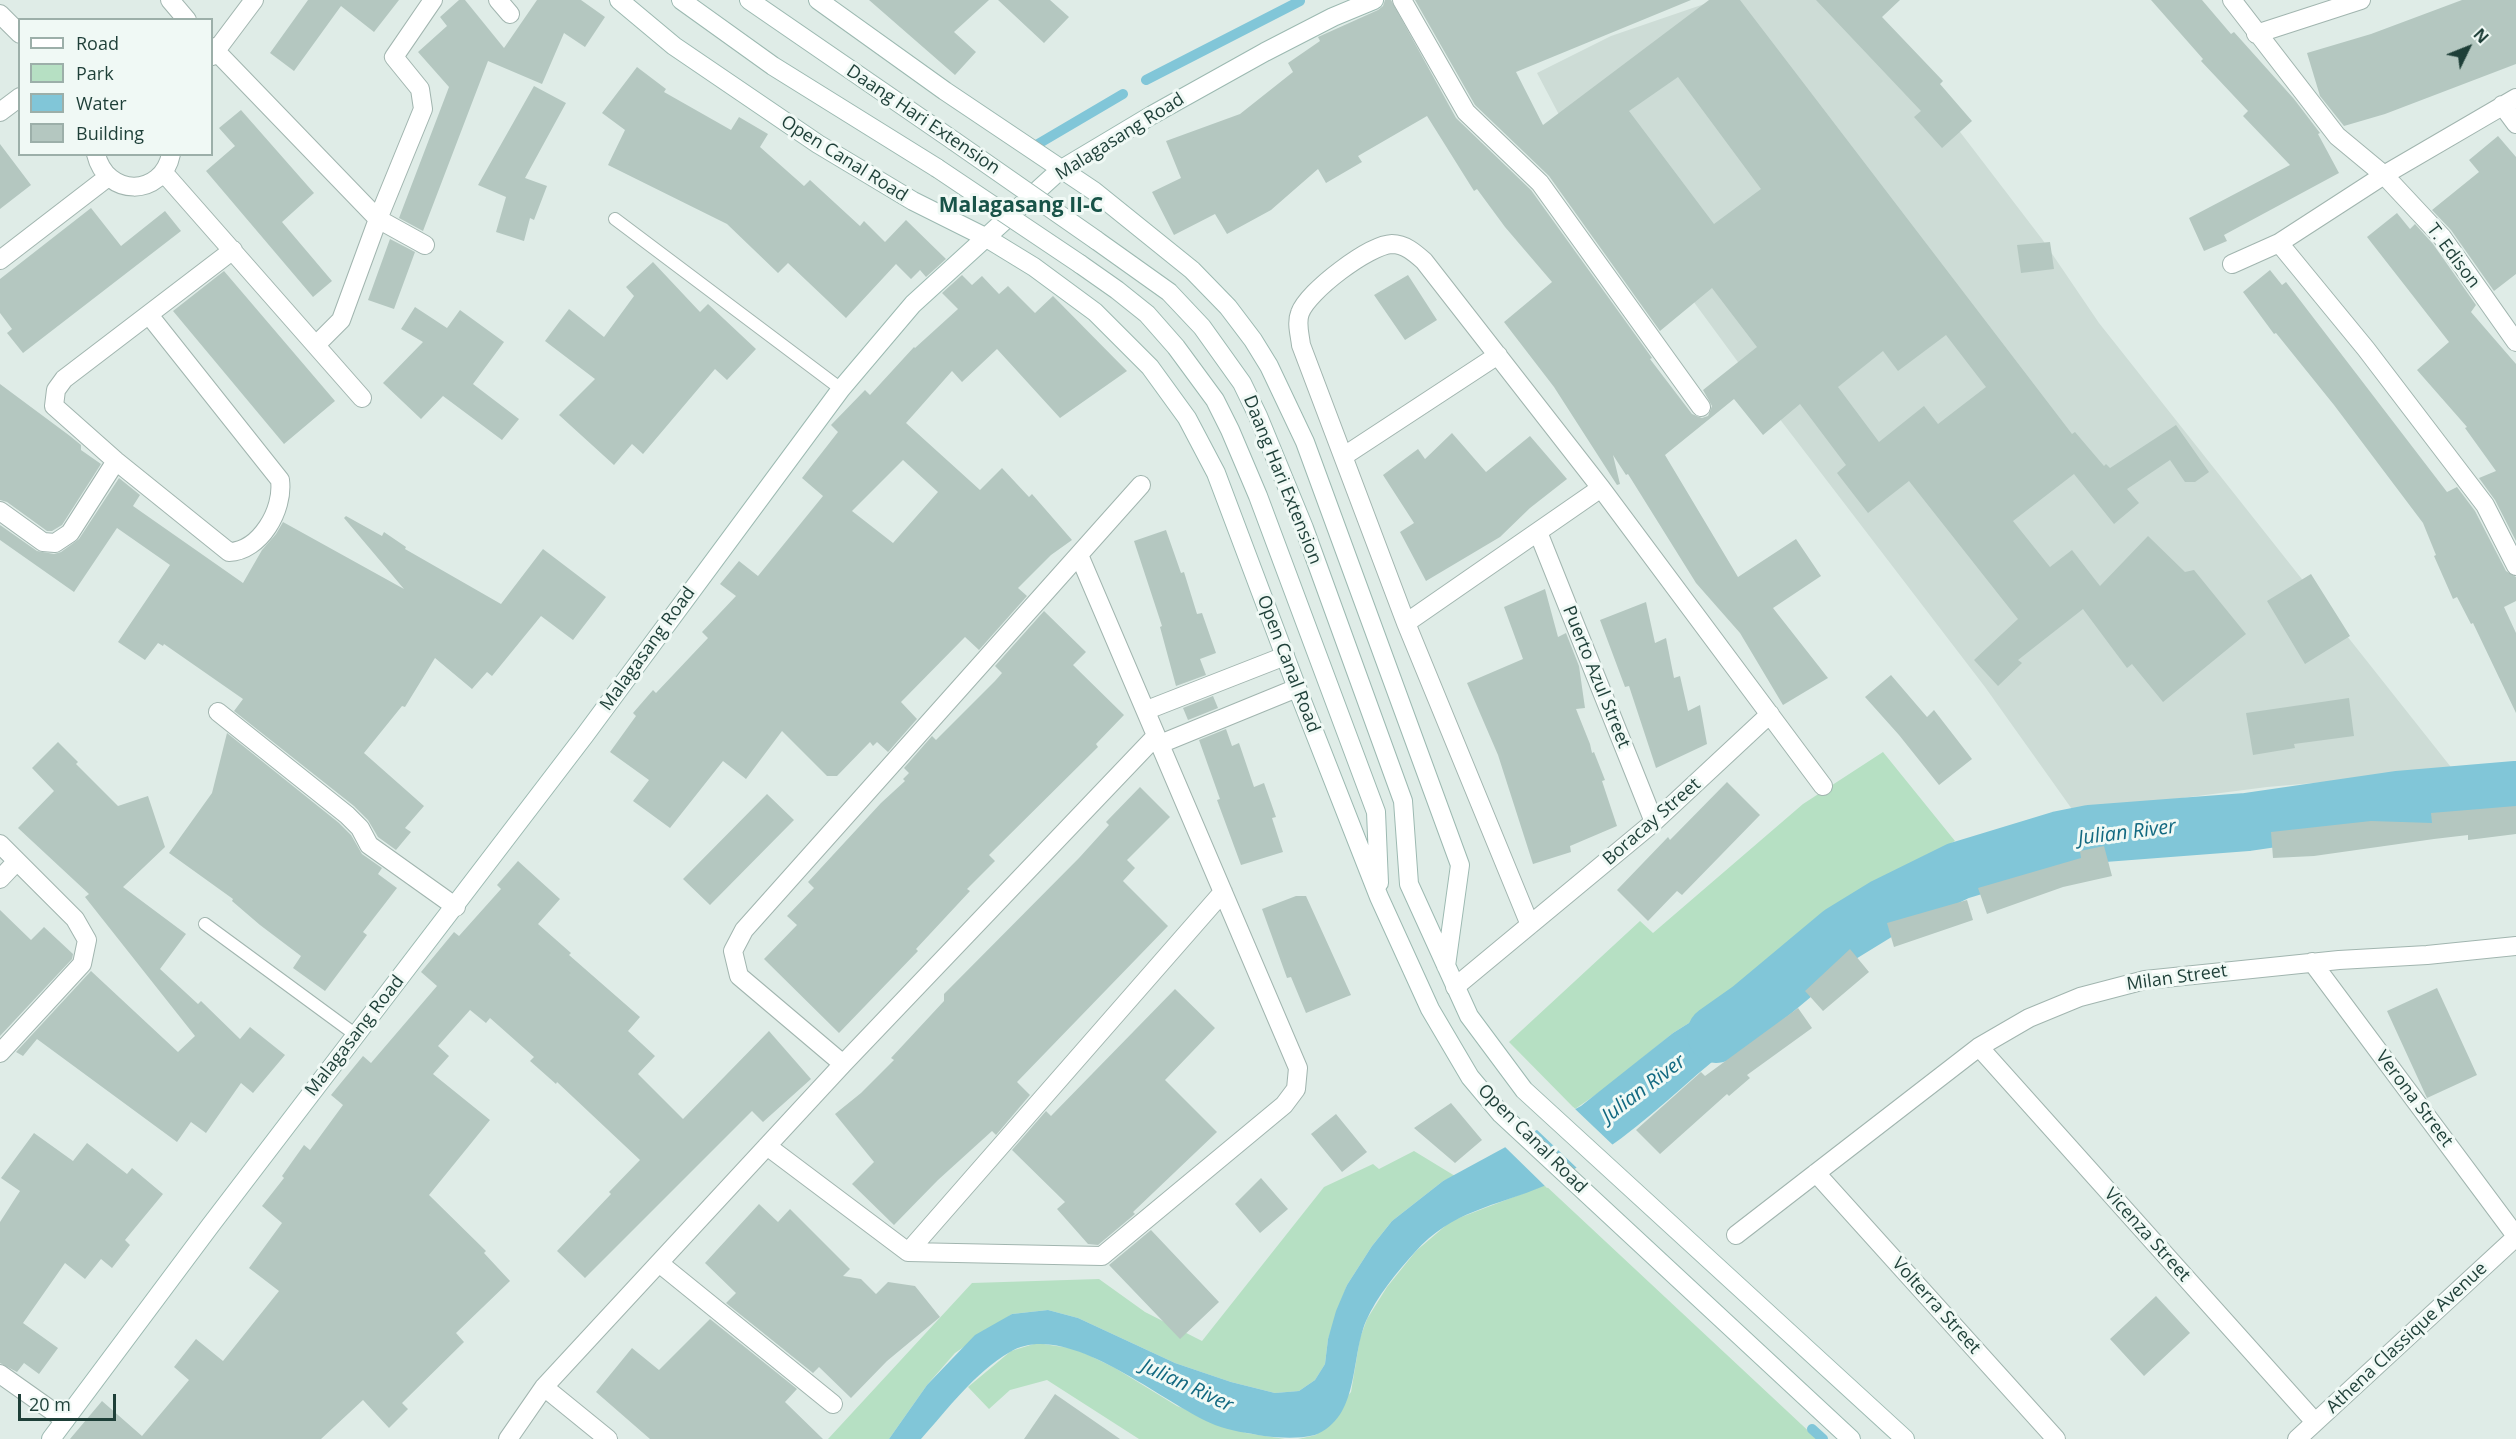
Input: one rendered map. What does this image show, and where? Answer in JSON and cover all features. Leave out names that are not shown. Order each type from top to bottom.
[{"type":"street","points":[[170,0],[185,18]]},
{"type":"street","points":[[254,0],[213,51],[378,219],[425,245]]},
{"type":"street","points":[[316,345],[341,320],[378,219],[423,109],[420,89],[393,57],[433,0]]},
{"type":"street","name":"Open Canal Road","points":[[619,0],[674,46],[818,144],[913,201],[985,237],[1034,267],[1095,312],[1123,337],[1171,393],[1216,473],[1379,897],[1442,1032],[1470,1077],[1501,1114],[1851,1439]]},
{"type":"street","name":"Daang Hari Extension","points":[[681,0],[773,66],[937,168],[1080,264],[1146,314],[1176,347],[1215,400],[1230,430],[1258,496],[1376,812],[1379,897]]},
{"type":"street","name":"Daang Hari Extension","points":[[749,0],[1169,292],[1202,327],[1242,383],[1304,528],[1403,801],[1408,884],[1446,968]]},
{"type":"street","points":[[818,0],[1060,170],[1094,191],[1192,270],[1228,307],[1252,340],[1274,375],[1305,442],[1460,865],[1446,968],[1455,987]]},
{"type":"street","name":"Malagasang Road","points":[[51,1439],[356,1035],[456,907],[841,389],[913,304],[1060,170],[1152,115],[1255,58],[1333,17],[1374,0]]},
{"type":"street","points":[[1402,0],[1467,112],[1540,183],[1701,407]]},
{"type":"street","name":"T. Edison","points":[[2232,0],[2337,136],[2384,176],[2442,237],[2516,342]]},
{"type":"street","points":[[2256,34],[2361,0]]},
{"type":"street","points":[[0,14],[18,32]]},
{"type":"street","points":[[0,112],[18,98]]},
{"type":"street","points":[[2232,264],[2279,243],[2384,176],[2509,102],[2516,124]]},
{"type":"street","points":[[97,156],[101,168],[108,177],[119,184],[131,187],[143,186],[155,181],[164,173],[170,156]]},
{"type":"street","points":[[164,173],[362,398]]},
{"type":"street","points":[[0,261],[108,177]]},
{"type":"street","points":[[2279,243],[2366,349],[2485,505],[2516,566]]},
{"type":"street","points":[[1530,925],[1406,623],[1301,345],[1298,328],[1299,314],[1306,301],[1366,253],[1393,244],[1409,248],[1424,261],[1601,488],[1823,786]]},
{"type":"street","points":[[149,315],[280,480],[281,492],[278,509],[254,545],[241,552],[229,552],[116,461],[54,406],[56,390],[64,379],[232,250]]},
{"type":"street","points":[[1344,456],[1498,355]]},
{"type":"street","points":[[0,511],[43,542],[55,543],[70,533],[116,461]]},
{"type":"street","points":[[843,1064],[739,976],[733,951],[744,930],[1141,485]]},
{"type":"street","points":[[1406,623],[1601,488]]},
{"type":"street","name":"Puerto Azul Street","points":[[1538,532],[1654,822]]},
{"type":"street","points":[[767,1146],[908,1252],[1102,1256],[1284,1105],[1296,1089],[1298,1068],[1079,555]]},
{"type":"street","points":[[1146,710],[1285,656]]},
{"type":"street","points":[[508,1439],[544,1387],[843,1064],[1158,740],[1297,688]]},
{"type":"street","points":[[218,712],[347,815],[360,828],[369,845],[456,907]]},
{"type":"street","name":"Boracay Street","points":[[1455,987],[1654,822],[1770,714]]},
{"type":"street","points":[[0,844],[75,919],[87,940],[82,964],[0,1053]]},
{"type":"street","points":[[0,879],[17,861]]},
{"type":"street","points":[[908,1252],[1223,892]]},
{"type":"street","name":"Milan Street","points":[[1736,1235],[1979,1047],[2028,1018],[2080,997],[2145,980],[2312,962],[2427,955],[2516,946]]},
{"type":"street","name":"Verona Street","points":[[2312,962],[2516,1236]]},
{"type":"street","name":"Open Canal Road","points":[[1455,987],[1469,1016],[1524,1090],[1905,1439]]},
{"type":"street","name":"Vicenza Street","points":[[1979,1047],[2315,1422]]},
{"type":"street","name":"Volterra Street","points":[[1816,1173],[2056,1439]]},
{"type":"street","name":"Athena Classique Avenue","points":[[2297,1439],[2516,1236]]},
{"type":"street","points":[[659,1263],[832,1404]]},
{"type":"street","points":[[0,1374],[65,1420]]},
{"type":"street","points":[[544,1387],[608,1439]]},
{"type":"lane","points":[[615,219],[841,389]]},
{"type":"lane","points":[[205,924],[356,1035]]},
{"type":"shaded area","points":[[1716,0],[1859,0],[2042,239],[2099,323],[2454,771],[2267,787],[2074,812],[1985,687],[1782,422],[1566,128],[1537,73],[1611,36]]},
{"type":"green space","points":[[1883,752],[1955,841],[1878,884],[1833,914],[1713,1008],[1673,1033],[1607,1087],[1575,1109],[1509,1042],[1640,921],[1653,933],[1803,804]]},
{"type":"green space","points":[[1414,1151],[1455,1176],[1443,1181],[1392,1221],[1372,1246],[1347,1285],[1328,1339],[1325,1364],[1315,1380],[1299,1391],[1275,1393],[1231,1382],[1175,1363],[1078,1318],[1048,1310],[1012,1314],[955,1353],[927,1385],[889,1439],[828,1439],[972,1283],[1099,1279],[1145,1312],[1202,1341],[1324,1187],[1373,1164],[1379,1169]]},
{"type":"green space","points":[[1545,1185],[1817,1439],[1298,1439],[1316,1435],[1351,1392],[1360,1338],[1367,1319],[1387,1287],[1416,1251],[1451,1221]]},
{"type":"green space","points":[[1037,1343],[1076,1349],[1115,1368],[1177,1406],[1246,1433],[1285,1439],[1139,1439],[1047,1380],[1010,1390],[989,1409],[968,1387],[1011,1351]]},
{"type":"water","points":[[1764,969],[1792,999],[1712,1062],[1637,1126],[1605,1150],[1550,1183],[1459,1218],[1429,1238],[1415,1252],[1394,1276],[1366,1321],[1347,1401],[1340,1415],[1315,1435],[1296,1438],[1264,1436],[1221,1427],[1193,1414],[1086,1354],[1058,1346],[1033,1344],[1010,1352],[985,1370],[962,1392],[921,1439],[889,1439],[927,1385],[975,1335],[1012,1314],[1048,1310],[1078,1318],[1175,1363],[1231,1382],[1275,1393],[1299,1391],[1315,1380],[1325,1364],[1328,1339],[1347,1285],[1372,1246],[1392,1221],[1443,1181],[1581,1106],[1673,1033],[1713,1008]]},
{"type":"pier","points":[[1573,1107],[1615,1147],[1579,1170],[1536,1129]]},
{"type":"pier","points":[[1533,1130],[1576,1171],[1547,1188],[1504,1146]]},
{"type":"building","points":[[308,0],[399,0],[374,32],[341,6],[294,71],[270,53]]},
{"type":"building","points":[[459,0],[465,0],[504,48],[537,0],[581,0],[605,17],[585,47],[564,33],[542,84],[488,61],[423,231],[399,218],[449,87],[418,52],[447,26],[440,17]]},
{"type":"building","points":[[869,0],[989,0],[954,32],[976,52],[955,75]]},
{"type":"building","points":[[998,0],[1050,0],[1069,17],[1044,43]]},
{"type":"building","points":[[1385,0],[1391,0],[1456,118],[1531,190],[1652,358],[1650,359],[1692,414],[1702,418],[1708,416],[1712,406],[1703,390],[1757,347],[1712,288],[1660,331],[1549,176],[1475,105],[1415,0],[1691,0],[1516,72],[1543,125],[1709,0],[1740,0],[2072,434],[2075,432],[2104,466],[2106,464],[2110,468],[2176,425],[2209,472],[2195,482],[2185,482],[2170,460],[2127,489],[2139,503],[2114,524],[2074,474],[2013,521],[2050,567],[2072,550],[2100,586],[2148,536],[2185,572],[2194,570],[2246,634],[2163,702],[2132,664],[2127,668],[2083,609],[2018,660],[2022,663],[1998,686],[1974,660],[2018,619],[1909,481],[1868,513],[1837,473],[1846,465],[1800,404],[1763,435],[1734,399],[1665,455],[1738,577],[1796,539],[1821,576],[1773,608],[1828,678],[1783,705],[1740,633],[1696,583],[1628,474],[1626,475],[1613,455],[1620,484],[1617,485],[1554,387],[1504,322],[1552,282],[1505,227],[1477,189],[1474,191],[1427,116],[1358,156],[1362,162],[1326,183],[1318,169],[1271,210],[1227,234],[1215,214],[1174,235],[1152,192],[1181,178],[1166,141],[1240,114],[1293,72],[1288,63],[1320,41],[1318,37],[1383,6]],"holes":[[[1678,77],[1761,189],[1714,224],[1629,111]],[[1946,335],[1986,387],[1938,424],[1924,406],[1879,442],[1838,387],[1883,351],[1898,371]]]},
{"type":"building","points":[[1816,0],[1900,0],[1882,17],[1943,81],[1940,84],[1972,121],[1942,148],[1914,117],[1921,111]]},
{"type":"building","points":[[2151,0],[2202,0],[2231,34],[2234,32],[2294,99],[2320,133],[2318,134],[2339,173],[2224,235],[2227,241],[2204,251],[2189,218],[2290,165],[2243,116],[2248,111],[2201,61],[2203,59]]},
{"type":"building","points":[[2462,0],[2516,0],[2516,64],[2385,114],[2344,126],[2320,96],[2307,53],[2371,34]]},
{"type":"building","points":[[637,67],[666,89],[664,92],[731,130],[739,117],[768,134],[760,147],[804,186],[810,180],[860,226],[864,221],[885,242],[906,220],[946,259],[926,277],[920,270],[911,279],[896,264],[846,318],[788,263],[778,273],[727,224],[608,165],[625,130],[602,113]]},
{"type":"building","points":[[534,86],[566,103],[525,178],[547,186],[534,220],[530,218],[524,241],[496,232],[506,197],[478,185]]},
{"type":"building","points":[[241,110],[314,193],[282,222],[332,281],[313,297],[206,171],[235,146],[219,128]]},
{"type":"building","points":[[2498,136],[2516,157],[2516,274],[2494,291],[2451,230],[2432,210],[2479,172],[2469,160]]},
{"type":"building","points":[[0,144],[31,185],[0,209]]},
{"type":"building","points":[[91,208],[121,246],[165,211],[181,231],[23,353],[7,333],[12,329],[0,313],[0,279]]},
{"type":"building","points":[[2397,213],[2410,229],[2415,224],[2433,244],[2476,305],[2471,312],[2516,364],[2516,541],[2495,500],[2479,478],[2496,471],[2465,428],[2467,427],[2417,370],[2449,342],[2367,237]]},
{"type":"building","points":[[390,239],[415,252],[394,309],[368,300]]},
{"type":"building","points":[[2050,242],[2054,269],[2021,273],[2017,245]]},
{"type":"building","points":[[653,262],[700,312],[708,304],[756,349],[727,380],[715,369],[643,454],[632,444],[614,465],[559,415],[595,379],[545,341],[569,309],[604,337],[634,296],[626,287]]},
{"type":"building","points":[[2270,270],[2282,285],[2286,282],[2447,492],[2457,487],[2475,511],[2506,571],[2516,577],[2516,601],[2504,607],[2516,633],[2516,713],[2473,623],[2471,624],[2457,597],[2453,599],[2434,556],[2436,555],[2423,523],[2334,405],[2276,333],[2274,334],[2243,292]]},
{"type":"building","points":[[224,271],[335,401],[284,444],[173,311]]},
{"type":"building","points":[[962,275],[972,285],[982,276],[999,294],[1008,286],[1035,313],[1053,296],[1127,371],[1060,418],[997,349],[962,382],[952,371],[906,423],[980,490],[1002,468],[1029,497],[1032,494],[1072,540],[1051,555],[1018,588],[1027,596],[979,650],[965,637],[901,702],[917,719],[888,752],[877,742],[873,746],[870,742],[837,776],[827,776],[782,731],[746,779],[723,761],[670,828],[633,801],[649,780],[610,752],[636,716],[633,713],[653,690],[656,693],[708,638],[702,632],[736,596],[720,584],[739,561],[758,576],[823,496],[802,478],[838,432],[831,425],[865,390],[870,395],[914,347],[958,309],[942,293]],"holes":[[[903,460],[938,492],[893,543],[852,511]]]},
{"type":"building","points":[[1408,275],[1437,320],[1405,340],[1374,295]]},
{"type":"building","points":[[415,307],[447,328],[460,310],[504,342],[473,384],[519,419],[502,440],[443,396],[421,419],[383,383],[423,342],[401,329]]},
{"type":"building","points":[[0,384],[70,436],[81,445],[81,450],[101,464],[62,525],[52,531],[47,531],[7,502],[0,500]]},
{"type":"building","points":[[1452,433],[1486,472],[1530,436],[1567,479],[1530,508],[1500,537],[1426,581],[1400,532],[1414,523],[1383,475],[1418,449],[1425,459]]},
{"type":"building","points":[[119,478],[140,495],[133,506],[243,583],[262,550],[283,522],[404,589],[344,518],[346,516],[382,536],[384,532],[406,547],[405,549],[501,604],[543,549],[606,597],[573,640],[541,616],[492,676],[487,672],[472,689],[435,658],[405,707],[402,706],[364,753],[424,806],[405,828],[411,832],[396,850],[378,837],[368,820],[354,806],[234,711],[243,699],[164,644],[163,646],[158,643],[145,660],[118,642],[170,565],[117,528],[74,592],[0,540],[0,525],[37,551],[54,554],[61,552],[79,539]]},
{"type":"building","points":[[1166,530],[1181,573],[1184,572],[1197,614],[1202,613],[1216,653],[1200,659],[1206,675],[1176,686],[1160,627],[1162,626],[1134,541]]},
{"type":"building","points":[[2311,574],[2350,636],[2305,664],[2267,601]]},
{"type":"building","points":[[1545,589],[1558,637],[1566,633],[1579,666],[1585,708],[1576,709],[1592,753],[1594,752],[1605,780],[1602,781],[1617,826],[1570,846],[1571,852],[1533,864],[1498,755],[1467,683],[1523,659],[1504,607]]},
{"type":"building","points":[[1646,602],[1655,643],[1666,638],[1674,678],[1680,676],[1688,711],[1700,705],[1707,744],[1656,768],[1629,686],[1625,687],[1600,620]]},
{"type":"building","points":[[1044,611],[1086,652],[1073,665],[1124,715],[1096,744],[1098,747],[989,855],[995,861],[967,889],[970,891],[916,949],[918,951],[839,1033],[764,959],[797,925],[787,916],[814,888],[808,882],[881,803],[905,781],[903,779],[909,773],[904,768],[932,736],[936,740],[1002,673],[995,666]]},
{"type":"building","points":[[1891,675],[1927,717],[1934,710],[1972,759],[1939,785],[1865,697]]},
{"type":"building","points":[[1213,696],[1218,708],[1188,720],[1183,708]]},
{"type":"building","points":[[2349,698],[2354,736],[2294,744],[2295,748],[2253,755],[2246,713]]},
{"type":"building","points":[[1226,729],[1232,746],[1239,743],[1254,787],[1264,783],[1276,817],[1272,818],[1283,852],[1241,865],[1217,800],[1220,799],[1199,740]]},
{"type":"building","points":[[227,733],[339,823],[351,835],[362,854],[382,868],[378,874],[397,888],[363,932],[367,935],[325,991],[293,968],[301,956],[260,925],[232,901],[233,899],[169,853],[212,793]]},
{"type":"building","points":[[58,742],[78,762],[76,764],[118,806],[148,796],[165,847],[123,887],[186,934],[160,969],[198,1004],[201,1001],[240,1039],[250,1027],[285,1055],[253,1093],[241,1083],[206,1133],[191,1122],[177,1142],[37,1039],[23,1056],[16,1052],[91,971],[178,1052],[195,1036],[85,897],[89,894],[18,828],[54,791],[32,768]]},
{"type":"building","points":[[1727,782],[1760,815],[1682,895],[1677,891],[1648,921],[1617,890],[1668,837],[1670,840]]},
{"type":"building","points":[[1140,787],[1170,817],[1127,860],[1135,868],[1123,881],[1168,926],[1017,1082],[1030,1095],[996,1135],[992,1131],[938,1180],[894,1225],[852,1184],[874,1162],[835,1114],[861,1093],[894,1060],[891,1058],[944,1001],[944,994],[1079,858],[1109,825],[1106,822]]},
{"type":"building","points":[[767,794],[794,820],[710,905],[683,879]]},
{"type":"building","points":[[2516,806],[2516,834],[2468,840],[2468,835],[2314,856],[2273,858],[2271,832],[2371,821],[2432,823],[2431,813]]},
{"type":"building","points":[[2104,846],[2112,876],[2063,887],[1987,914],[1978,888],[2081,858],[2080,851]]},
{"type":"building","points":[[518,861],[560,899],[538,924],[571,953],[569,955],[640,1017],[628,1031],[655,1056],[638,1074],[683,1119],[769,1031],[811,1079],[763,1122],[752,1111],[585,1278],[557,1251],[640,1160],[557,1082],[556,1084],[530,1061],[534,1057],[490,1018],[486,1023],[470,1010],[438,1046],[449,1056],[433,1074],[490,1120],[429,1195],[486,1251],[484,1253],[510,1281],[456,1333],[464,1342],[402,1403],[408,1409],[389,1428],[363,1400],[321,1439],[70,1439],[102,1401],[142,1436],[189,1380],[174,1367],[196,1339],[223,1361],[279,1291],[249,1268],[282,1223],[262,1206],[284,1178],[282,1176],[304,1145],[310,1150],[343,1105],[331,1095],[363,1056],[371,1063],[437,986],[421,972],[454,932],[459,936],[501,889],[497,885]]},
{"type":"building","points":[[1296,896],[1306,896],[1351,995],[1306,1013],[1291,977],[1287,978],[1262,909]]},
{"type":"building","points":[[1967,900],[1973,920],[1894,947],[1887,923]]},
{"type":"building","points":[[0,910],[31,940],[44,927],[73,954],[72,959],[0,1036]]},
{"type":"building","points":[[1850,949],[1869,972],[1823,1011],[1805,991]]},
{"type":"building","points":[[2437,988],[2477,1075],[2427,1098],[2387,1011]]},
{"type":"building","points":[[1175,989],[1215,1028],[1165,1080],[1217,1132],[1133,1212],[1135,1214],[1098,1245],[1088,1244],[1057,1209],[1065,1202],[1012,1150],[1046,1111],[1051,1116]]},
{"type":"building","points":[[1798,1008],[1812,1028],[1747,1075],[1750,1078],[1729,1096],[1727,1094],[1660,1154],[1636,1130],[1701,1072],[1705,1076]]},
{"type":"building","points":[[1451,1103],[1482,1140],[1455,1163],[1414,1128]]},
{"type":"building","points":[[1336,1114],[1367,1152],[1342,1172],[1311,1134]]},
{"type":"building","points":[[34,1133],[73,1161],[87,1143],[127,1174],[132,1168],[163,1194],[125,1240],[130,1245],[112,1268],[101,1259],[85,1279],[65,1263],[23,1323],[58,1348],[39,1374],[24,1363],[17,1372],[0,1363],[0,1222],[20,1191],[1,1178]]},
{"type":"building","points":[[1261,1178],[1288,1209],[1260,1233],[1235,1204]]},
{"type":"building","points":[[759,1204],[778,1222],[790,1209],[850,1269],[843,1276],[861,1279],[876,1294],[888,1282],[915,1286],[940,1317],[887,1361],[851,1398],[819,1367],[813,1373],[726,1303],[736,1293],[705,1263]]},
{"type":"building","points":[[1151,1230],[1219,1302],[1180,1339],[1109,1265]]},
{"type":"building","points":[[2156,1296],[2190,1333],[2144,1376],[2110,1339]]},
{"type":"building","points":[[710,1319],[797,1389],[785,1402],[823,1439],[650,1439],[596,1392],[632,1348],[659,1370]]},
{"type":"building","points":[[1055,1394],[1120,1439],[1024,1439]]},
{"type":"waterway","points":[[1146,80],[1300,1]]},
{"type":"waterway","points":[[1038,144],[1123,94]]},
{"type":"waterway","name":"Julian River","points":[[1716,1034],[1750,1010],[1841,934],[1885,907],[1958,871],[2060,840],[2090,834],[2247,822],[2398,800],[2516,790]]},
{"type":"waterway","points":[[1812,1429],[1823,1439]]},
{"type":"district","name":"Malagasang II-C","points":[[1021,206]]}]
